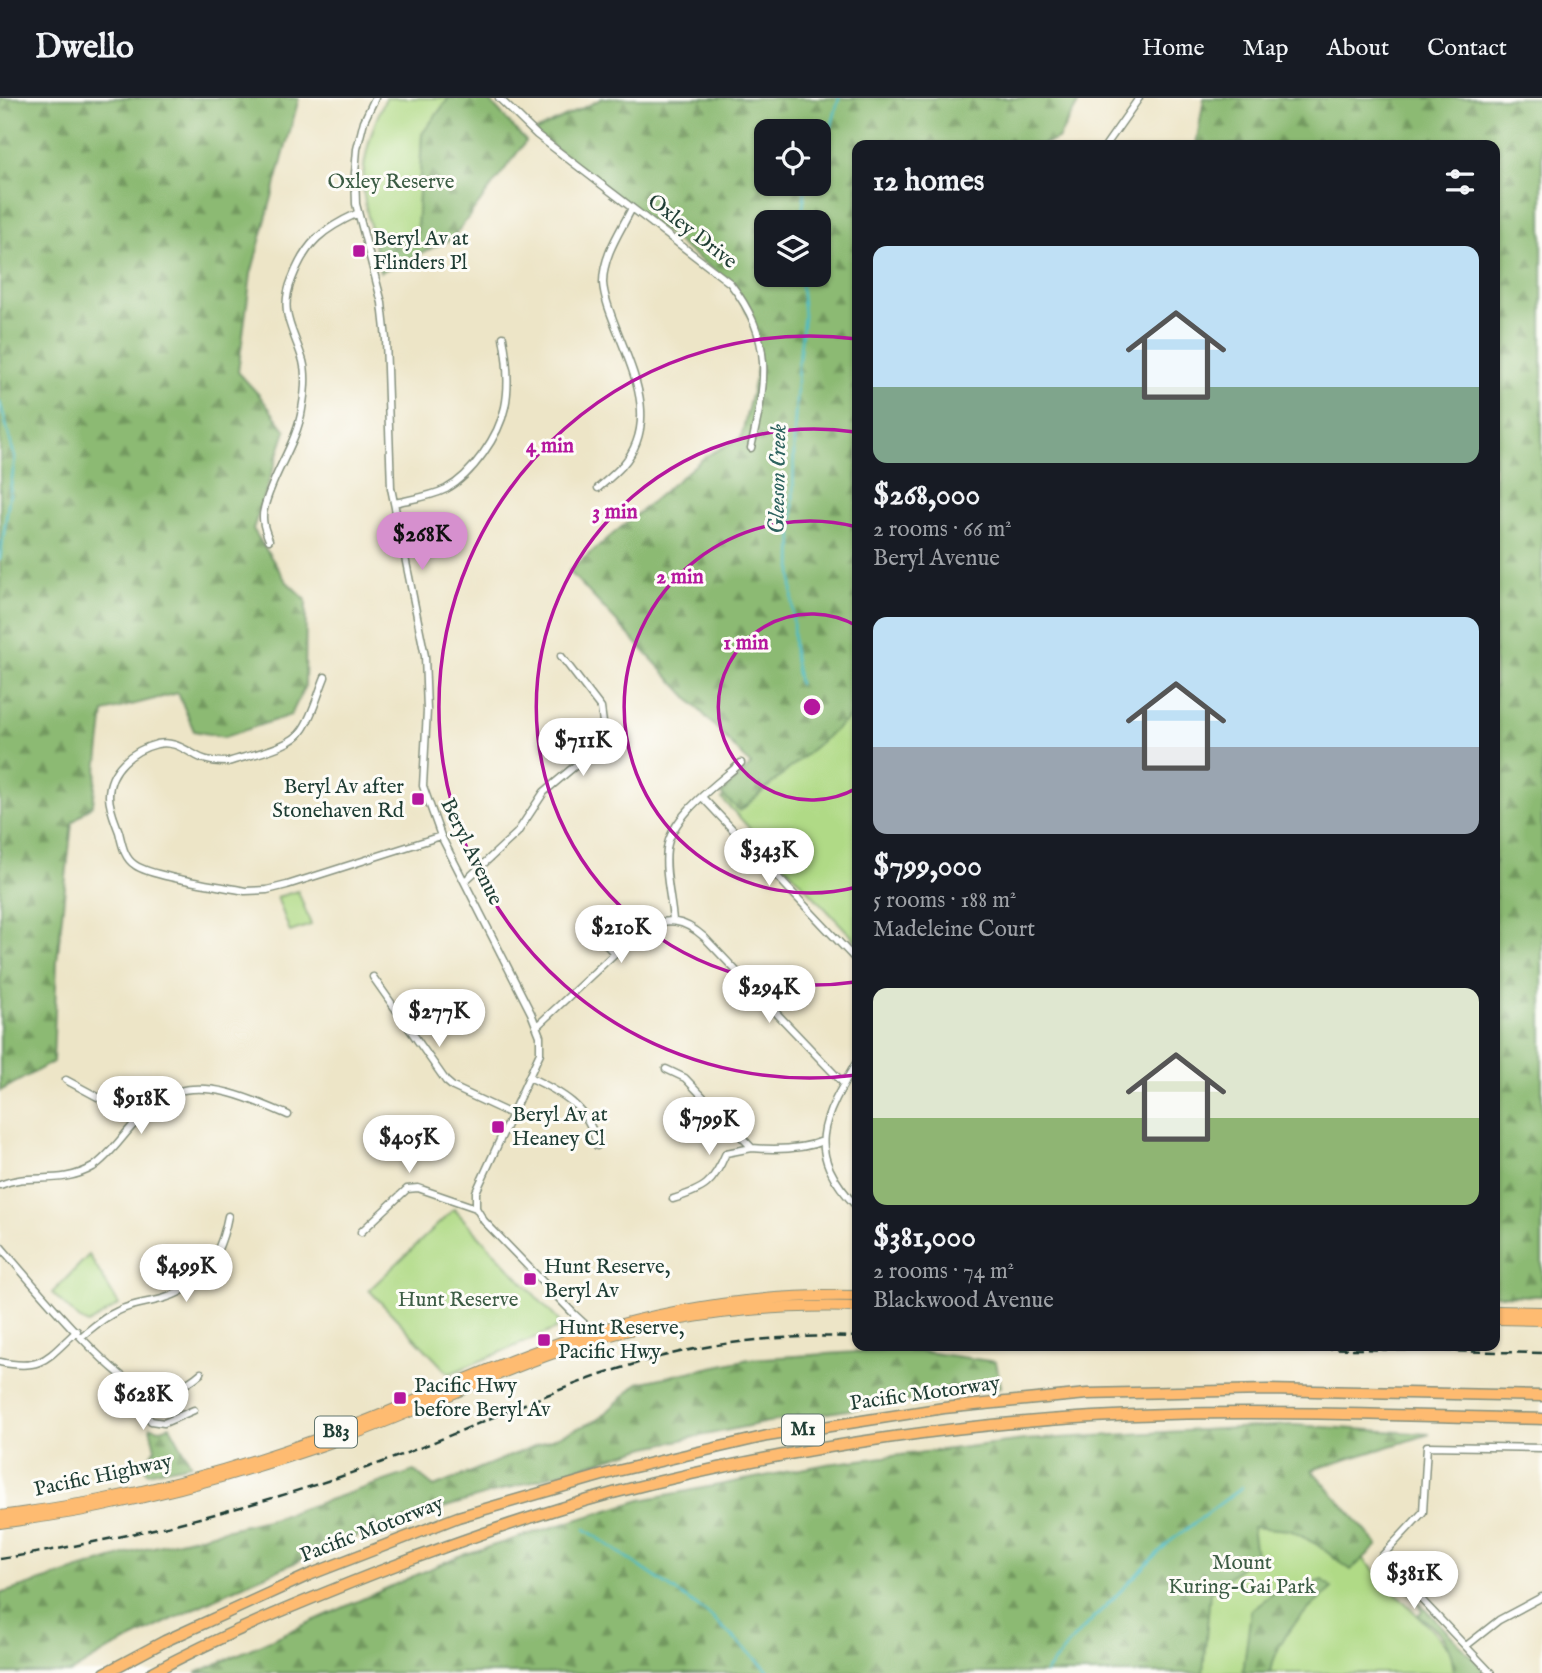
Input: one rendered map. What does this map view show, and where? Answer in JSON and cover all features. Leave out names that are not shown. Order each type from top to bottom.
[{"type":"highway","name":"Pacific Motorway","points":[[105,1673],[165,1641],[309,1575],[458,1517],[613,1472],[767,1436],[944,1408],[1087,1394],[1268,1390],[1542,1396]]},
{"type":"highway","name":"Pacific Motorway","points":[[151,1673],[303,1601],[458,1541],[613,1493],[766,1459],[947,1429],[1166,1414],[1268,1413],[1542,1419]]},
{"type":"main road","name":"Pacific Highway","points":[[0,1516],[100,1500],[209,1473],[326,1436],[558,1343],[607,1328],[682,1310],[746,1300],[852,1296]]},
{"type":"main road","name":"Pacific Highway","points":[[0,1524],[108,1505],[223,1476],[328,1443],[556,1353],[628,1331],[683,1318],[746,1309],[852,1307]]},
{"type":"main road","points":[[1500,1311],[1542,1312]]},
{"type":"main road","points":[[1500,1319],[1542,1320]]},
{"type":"street","name":"Beryl Avenue","points":[[374,98],[364,121],[357,149],[355,173],[358,213],[382,303],[385,326],[389,474],[428,677],[423,786],[441,836],[537,1026],[540,1053],[476,1192],[475,1208]]},
{"type":"street","name":"Oxley Drive","points":[[499,98],[537,135],[730,283],[758,328],[764,362],[751,448]]},
{"type":"street","points":[[1110,140],[1139,98]]},
{"type":"street","points":[[598,488],[623,466],[637,443],[643,417],[639,386],[611,314],[603,284],[610,249],[632,208]]},
{"type":"street","points":[[270,540],[264,527],[264,510],[300,421],[305,390],[303,362],[286,312],[291,281],[316,238],[336,223],[358,213]]},
{"type":"street","points":[[394,503],[446,489],[461,479],[481,456],[505,410],[507,357],[503,337]]},
{"type":"street","points":[[465,881],[517,833],[544,792],[594,750],[601,739],[604,730],[601,708],[561,656]]},
{"type":"street","points":[[325,677],[302,731],[280,746],[228,762],[209,761],[178,745],[166,742],[131,755],[119,767],[110,790],[111,808],[128,860],[138,868],[183,879],[256,891],[287,885],[441,836]]},
{"type":"street","points":[[673,920],[666,861],[668,840],[680,820],[740,763]]},
{"type":"street","points":[[702,797],[852,956]]},
{"type":"street","points":[[537,1026],[642,928],[673,920],[694,928],[704,937],[843,1083]]},
{"type":"street","points":[[589,927],[614,953]]},
{"type":"street","points":[[373,977],[446,1081],[453,1087],[511,1114]]},
{"type":"street","points":[[666,1069],[685,1078],[752,1148]]},
{"type":"street","points":[[852,1069],[825,1122],[823,1141],[825,1157],[832,1175],[852,1200]]},
{"type":"street","points":[[529,1077],[569,1097],[593,1129],[597,1146]]},
{"type":"street","points":[[66,1080],[120,1109],[135,1123]]},
{"type":"street","points":[[0,1185],[75,1175],[104,1159],[154,1103],[173,1092],[197,1089],[226,1091],[288,1115]]},
{"type":"street","points":[[673,1199],[696,1192],[717,1175],[726,1153],[752,1148],[807,1147],[823,1141]]},
{"type":"street","points":[[362,1232],[407,1189],[418,1188],[475,1208],[484,1221],[574,1314],[592,1328],[607,1328]]},
{"type":"street","points":[[0,1362],[27,1365],[43,1362],[80,1334],[118,1311],[164,1298],[190,1284],[215,1258],[224,1237],[228,1216]]},
{"type":"street","points":[[0,1246],[33,1285],[119,1375],[151,1421],[164,1423],[194,1410]]},
{"type":"street","points":[[558,1343],[576,1329],[574,1314]]},
{"type":"street","points":[[119,1375],[144,1390],[160,1392],[190,1383],[201,1373]]},
{"type":"street","points":[[1491,1673],[1381,1557],[1423,1513],[1427,1446],[1542,1448]]},
{"type":"street","points":[[1466,1646],[1499,1620],[1542,1597]]},
{"type":"green space","points":[[0,98],[299,98],[251,274],[238,372],[286,431],[253,529],[286,581],[306,600],[305,686],[291,715],[224,737],[194,731],[178,693],[104,712],[93,804],[72,823],[57,961],[53,1062],[0,1091]]},
{"type":"green space","name":"Oxley Reserve","points":[[386,98],[449,98],[422,134],[417,233],[394,242],[373,240],[363,191],[367,151]]},
{"type":"green space","points":[[449,98],[487,98],[526,141],[452,239],[380,272],[373,240],[394,242],[417,232],[422,134]]},
{"type":"green space","points":[[603,98],[1081,98],[1055,140],[852,140],[852,715],[740,811],[721,794],[751,765],[569,571],[706,456],[741,438],[759,361],[754,325],[733,285],[534,132]]},
{"type":"green space","points":[[1204,98],[1542,98],[1542,1296],[1500,1295],[1500,140],[1197,140]]},
{"type":"green space","points":[[852,675],[852,937],[722,799]]},
{"type":"green space","points":[[298,891],[311,925],[290,932],[277,897]]},
{"type":"green space","name":"Hunt Reserve","points":[[454,1209],[559,1321],[556,1329],[449,1374],[369,1290]]},
{"type":"green space","points":[[89,1255],[119,1305],[88,1324],[52,1293]]},
{"type":"green space","points":[[873,1351],[918,1351],[996,1362],[1001,1387],[768,1422],[647,1447],[357,1536],[245,1584],[109,1650],[70,1673],[0,1673],[0,1592],[137,1551],[275,1518],[414,1471],[434,1487],[598,1420],[638,1383],[749,1359]]},
{"type":"green space","points":[[1293,1425],[1430,1434],[1312,1470],[1378,1545],[1351,1570],[1316,1544],[1290,1530],[1252,1527],[1256,1555],[1210,1592],[1203,1673],[196,1673],[459,1556],[641,1500],[827,1464],[1024,1440]]},
{"type":"green space","points":[[170,1426],[191,1464],[148,1473],[143,1465],[155,1449],[150,1427],[161,1429]]},
{"type":"green space","name":"Mount Kuring-Gai Park","points":[[1277,1469],[1473,1673],[1096,1673]]},
{"type":"green space","points":[[1397,1579],[1487,1673],[1454,1673],[1451,1653],[1444,1639],[1418,1615],[1422,1611],[1418,1603]]},
{"type":"green space","points":[[1323,1580],[1332,1588],[1286,1634],[1270,1673],[1243,1673],[1251,1610],[1275,1592]]},
{"type":"waterway","name":"Gleeson Creek","points":[[831,128],[839,98]]},
{"type":"waterway","name":"Gleeson Creek","points":[[803,210],[804,196]]},
{"type":"waterway","name":"Gleeson Creek","points":[[799,684],[794,657],[792,582],[794,435],[804,316],[801,287]]},
{"type":"waterway","points":[[0,402],[15,458],[0,559]]},
{"type":"waterway","points":[[1045,1673],[1073,1639],[1168,1543],[1242,1487]]},
{"type":"waterway","points":[[585,1529],[706,1612],[771,1673]]},
{"type":"railway","points":[[0,1559],[182,1522],[316,1485],[393,1458],[589,1379],[650,1359],[738,1342],[798,1337],[852,1337]]},
{"type":"railway","points":[[1449,1351],[1542,1353]]},
{"type":"place","name":"Beryl Av at Flinders Pl","points":[[359,251]]},
{"type":"place","name":"Beryl Av after Stonehaven Rd","points":[[418,799]]},
{"type":"place","name":"Beryl Av at Heaney Cl","points":[[498,1127]]},
{"type":"place","name":"Hunt Reserve, Beryl Av","points":[[530,1279]]},
{"type":"place","name":"Hunt Reserve, Pacific Hwy","points":[[544,1340]]},
{"type":"place","name":"Pacific Hwy before Beryl Av","points":[[400,1398]]}]
